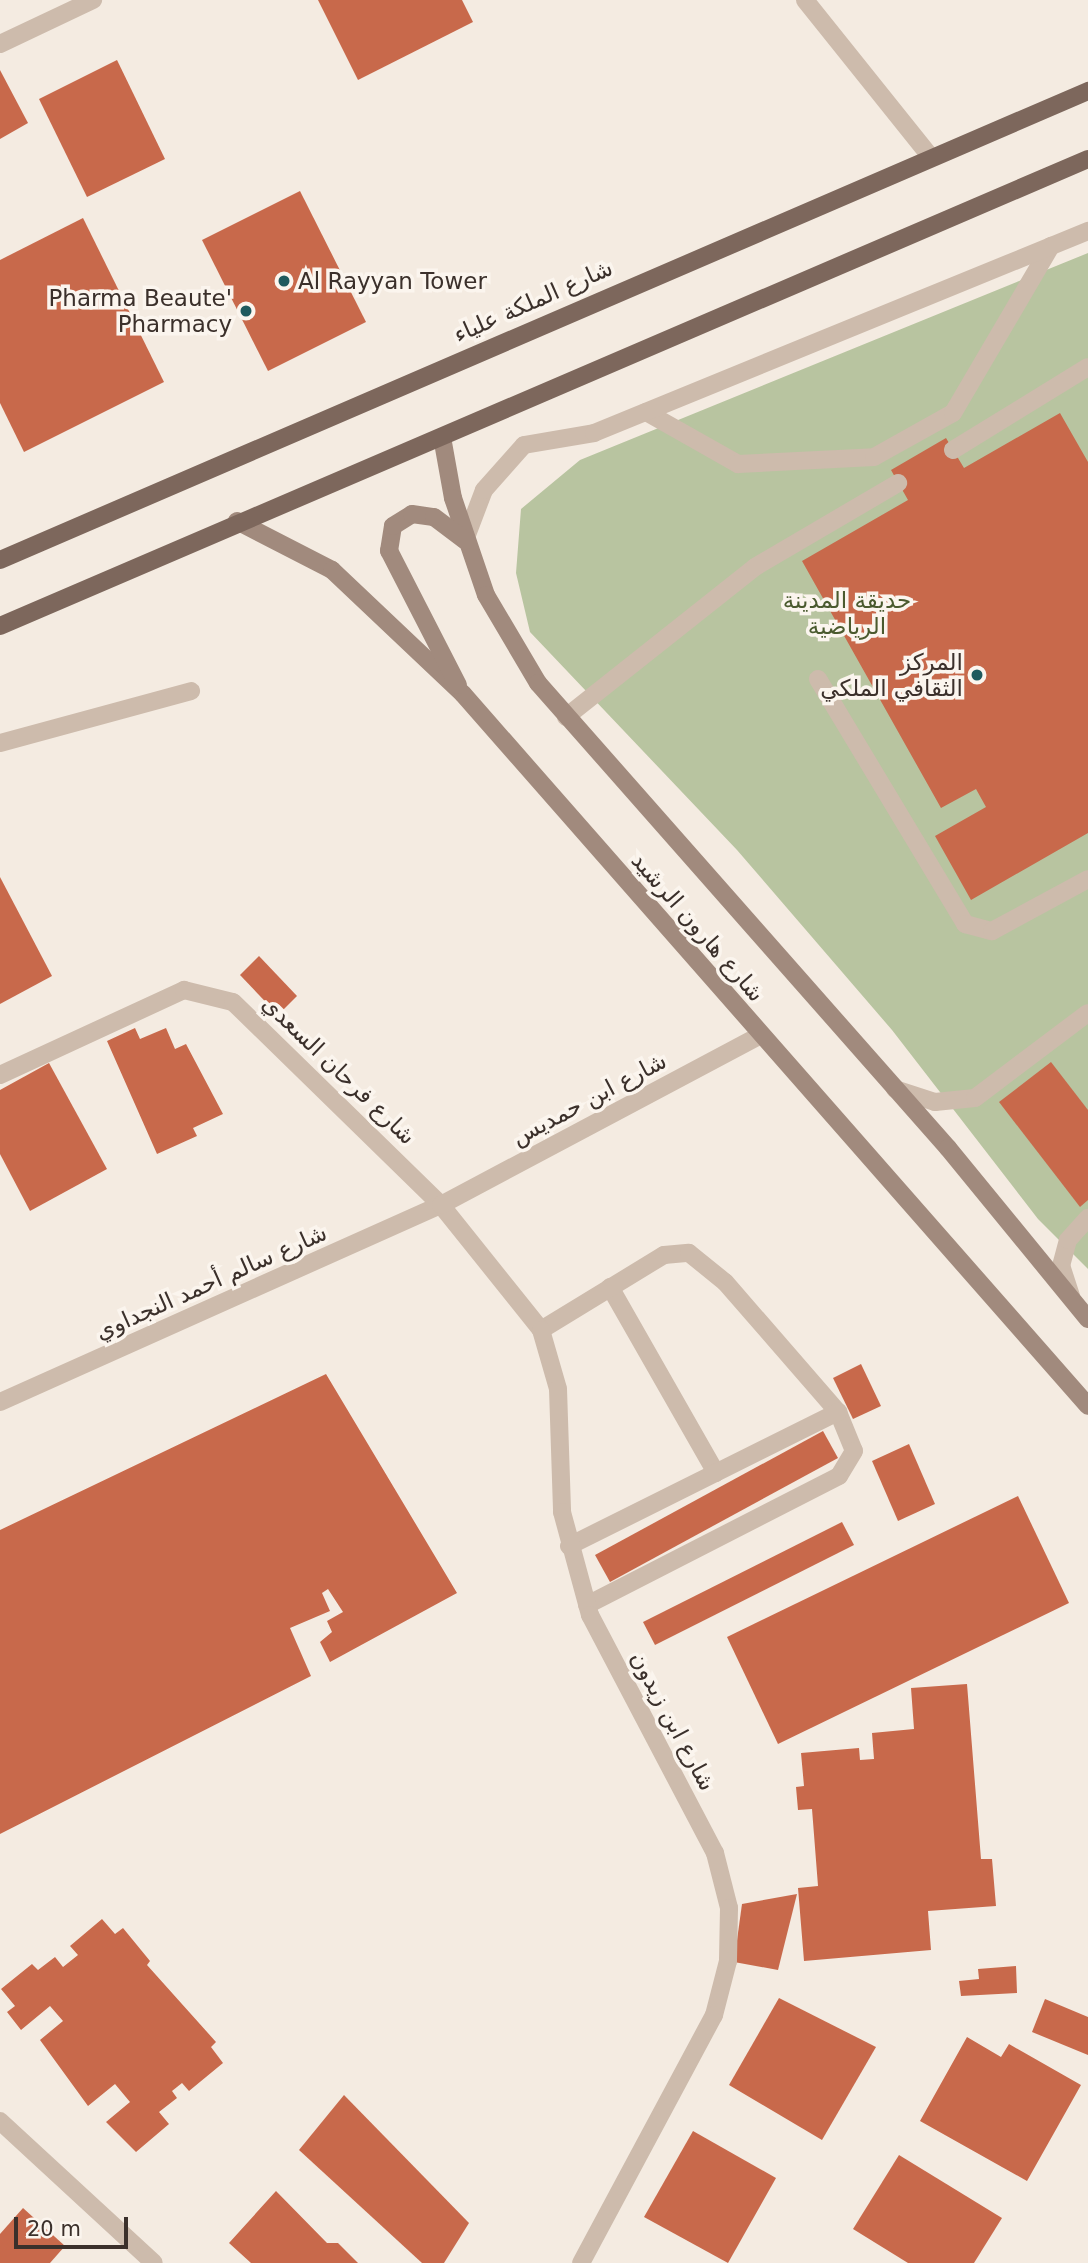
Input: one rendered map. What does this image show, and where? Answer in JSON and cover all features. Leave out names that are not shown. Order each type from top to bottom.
[{"type":"main road","name":"شارع الملكة علياء","points":[[0,559],[929,155],[1088,91]]},
{"type":"main road","points":[[0,626],[1088,159]]},
{"type":"main road","name":"شارع هارون الرشيد","points":[[442,437],[465,540],[486,595],[566,718],[895,1088],[1088,1319]]},
{"type":"main road","points":[[463,694],[389,551],[393,526],[412,514],[434,517],[465,540]]},
{"type":"main road","name":"شارع هارون الرشيد","points":[[237,522],[332,570],[463,694],[759,1036],[1088,1406]]},
{"type":"street","points":[[0,44],[93,0]]},
{"type":"street","points":[[805,0],[929,155]]},
{"type":"street","points":[[465,540],[484,490],[509,454],[540,438],[594,433],[1088,231]]},
{"type":"street","points":[[646,412],[738,464],[874,457],[953,414],[1051,246]]},
{"type":"street","points":[[953,450],[1088,367]]},
{"type":"street","points":[[566,718],[755,568],[898,483]]},
{"type":"street","points":[[818,679],[965,923],[992,931],[1088,879]]},
{"type":"street","points":[[0,743],[191,691]]},
{"type":"street","name":"شارع فرحان السعدي","points":[[0,1075],[156,999],[184,989],[210,992],[258,1021],[441,1206]]},
{"type":"street","points":[[895,1088],[935,1102],[975,1098],[1088,1013]]},
{"type":"street","name":"شارع ابن حمديس","points":[[441,1206],[759,1036]]},
{"type":"street","name":"شارع ابن زيدون","points":[[441,1206],[541,1329],[558,1390],[560,1486],[569,1546],[587,1605],[715,1853],[729,1908],[728,1961],[714,2015],[581,2263]]},
{"type":"street","name":"شارع سالم أحمد النجداوي","points":[[0,1402],[441,1206]]},
{"type":"street","points":[[1072,1300],[1061,1266],[1068,1240],[1088,1218]]},
{"type":"street","points":[[541,1329],[676,1251],[702,1258],[838,1412],[854,1451],[839,1476],[587,1605]]},
{"type":"street","points":[[610,1287],[716,1473]]},
{"type":"street","points":[[569,1546],[838,1412]]},
{"type":"street","points":[[0,2121],[154,2263]]},
{"type":"green space","name":"حديقة المدينة الرياضية","points":[[1088,253],[1088,1269],[1038,1219],[892,1030],[737,850],[530,632],[516,573],[521,509],[580,460]]},
{"type":"building","points":[[318,0],[462,0],[473,22],[358,80]]},
{"type":"building","points":[[117,60],[165,159],[87,197],[39,99]]},
{"type":"building","points":[[0,70],[28,123],[0,139]]},
{"type":"building","name":"Al Rayyan Tower","points":[[300,191],[366,322],[268,371],[202,240]]},
{"type":"building","points":[[83,218],[164,382],[24,452],[0,403],[0,260]]},
{"type":"building","name":"المركز الثقافي الملكي","points":[[1060,413],[1088,462],[1088,833],[971,900],[935,836],[986,807],[976,789],[941,808],[802,561],[908,500],[891,470],[946,438],[964,468]]},
{"type":"building","points":[[0,877],[52,976],[0,1004]]},
{"type":"building","points":[[259,956],[297,996],[278,1015],[240,975]]},
{"type":"building","points":[[135,1028],[140,1039],[166,1028],[175,1049],[186,1044],[223,1114],[193,1128],[197,1136],[157,1154],[107,1041]]},
{"type":"building","points":[[1051,1062],[1088,1110],[1088,1200],[1080,1207],[999,1102]]},
{"type":"building","points":[[49,1063],[107,1169],[30,1211],[0,1154],[0,1090]]},
{"type":"building","points":[[861,1364],[881,1406],[853,1419],[833,1378]]},
{"type":"building","points":[[326,1374],[457,1593],[330,1662],[320,1642],[332,1632],[327,1621],[343,1612],[328,1589],[322,1593],[330,1611],[290,1628],[311,1676],[0,1834],[0,1530]]},
{"type":"building","points":[[823,1431],[838,1458],[610,1582],[595,1555]]},
{"type":"building","points":[[909,1444],[935,1504],[898,1521],[872,1461]]},
{"type":"building","points":[[1018,1496],[1069,1603],[778,1744],[727,1637]]},
{"type":"building","points":[[842,1522],[854,1545],[655,1645],[643,1622]]},
{"type":"building","points":[[967,1684],[981,1859],[992,1859],[996,1906],[928,1911],[931,1950],[804,1961],[798,1888],[818,1886],[812,1809],[798,1810],[796,1787],[804,1786],[801,1753],[859,1748],[860,1760],[874,1759],[872,1733],[914,1729],[911,1688]]},
{"type":"building","points":[[797,1894],[778,1970],[734,1962],[742,1904]]},
{"type":"building","points":[[102,1919],[115,1934],[123,1928],[150,1961],[147,1965],[216,2042],[211,2047],[223,2063],[189,2091],[182,2083],[172,2091],[177,2098],[159,2112],[169,2124],[136,2152],[106,2122],[130,2102],[115,2084],[88,2106],[40,2040],[63,2021],[50,2006],[21,2030],[7,2012],[15,2006],[1,1989],[32,1964],[38,1970],[55,1957],[63,1967],[78,1955],[70,1946]]},
{"type":"building","points":[[1016,1966],[1017,1993],[961,1996],[959,1981],[979,1979],[978,1969]]},
{"type":"building","points":[[779,1998],[876,2047],[822,2140],[729,2085]]},
{"type":"building","points":[[1045,1999],[1088,2017],[1088,2055],[1032,2032]]},
{"type":"building","points":[[967,2037],[1001,2057],[1009,2044],[1081,2085],[1027,2181],[920,2121]]},
{"type":"building","points":[[344,2095],[469,2223],[444,2263],[422,2263],[299,2150]]},
{"type":"building","points":[[693,2131],[776,2178],[728,2263],[644,2217]]},
{"type":"building","points":[[899,2155],[1002,2218],[974,2263],[908,2263],[853,2229]]},
{"type":"building","points":[[276,2191],[327,2243],[338,2243],[358,2263],[251,2263],[229,2243]]},
{"type":"building","points":[[23,2208],[65,2246],[50,2263],[0,2263],[0,2234]]},
{"type":"place","name":"Al Rayyan Tower","points":[[284,281]]},
{"type":"place","name":"Pharma Beaute' Pharmacy","points":[[246,311]]},
{"type":"place","name":"المركز الثقافي الملكي","points":[[977,675]]}]
